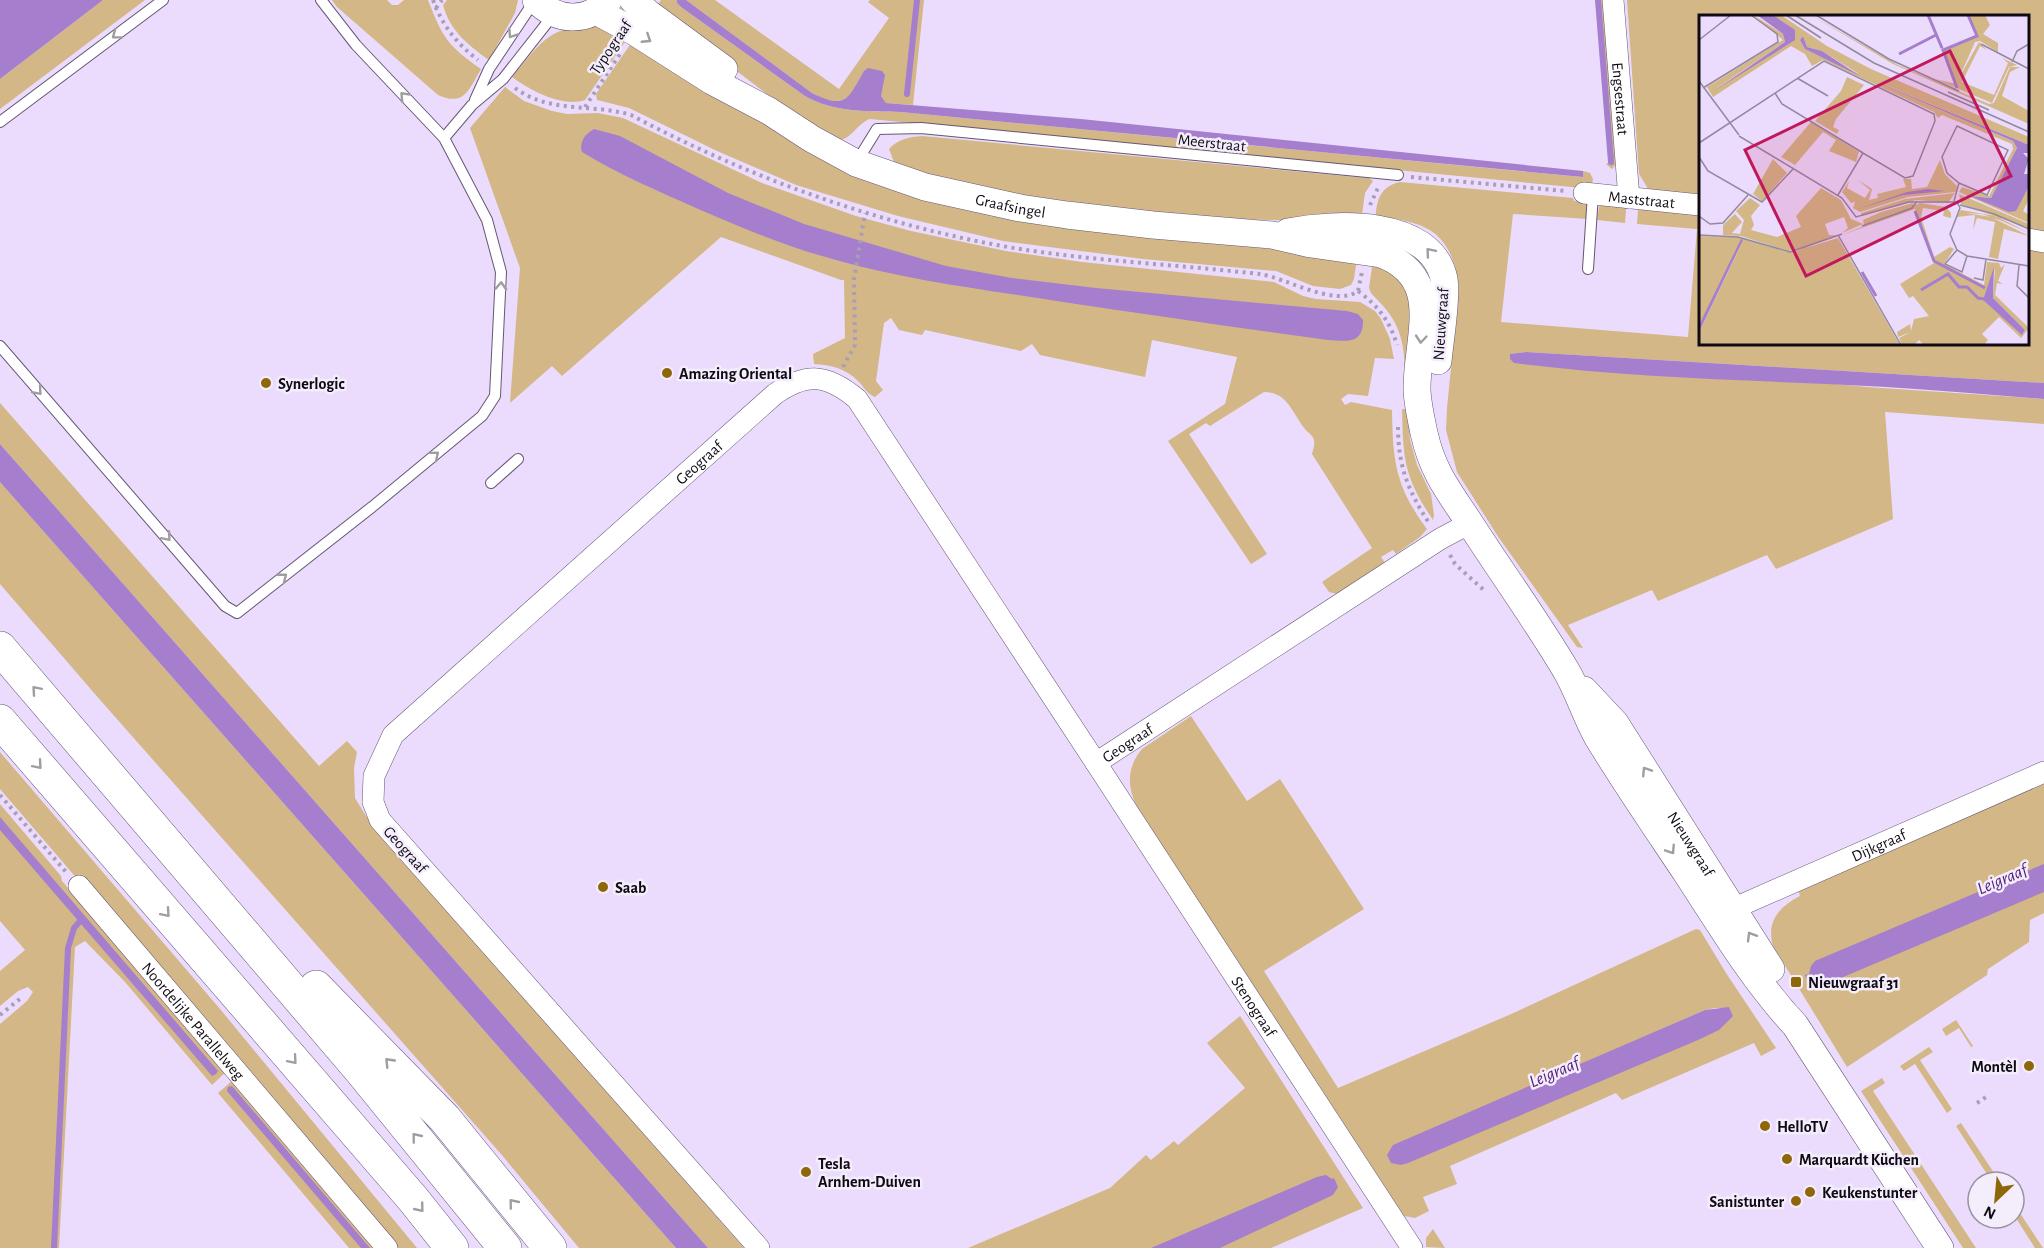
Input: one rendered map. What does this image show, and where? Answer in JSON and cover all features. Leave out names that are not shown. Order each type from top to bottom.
[{"type":"highway","points":[[0,648],[362,1072],[505,1248]]},
{"type":"highway","points":[[0,721],[413,1199],[452,1248]]},
{"type":"highway","points":[[116,782],[445,1119],[550,1248]]},
{"type":"street","name":"Graafsingel","points":[[633,0],[723,68],[769,111]]},
{"type":"street","name":"Engsestraat","points":[[1613,0],[1629,198]]},
{"type":"street","points":[[542,5],[575,17],[582,17],[602,6]]},
{"type":"street","name":"Graafsingel","points":[[602,6],[635,32],[712,81],[769,111],[812,139],[856,163],[925,188],[1020,208],[1153,225],[1272,235],[1311,244],[1365,240]]},
{"type":"street","name":"Maststraat","points":[[1589,194],[1699,205]]},
{"type":"street","points":[[2029,239],[2044,242]]},
{"type":"street","name":"Nieuwgraaf","points":[[1365,240],[1412,275],[1419,285],[1424,312],[1417,389],[1429,451],[1443,485],[1568,673],[1597,736],[1725,913],[1773,1001],[1795,1025],[1940,1248]]},
{"type":"street","name":"Geograaf","points":[[759,1248],[380,820],[373,802],[374,776],[393,735],[775,394],[792,382],[805,379],[832,383],[856,399],[1096,763],[1440,539],[1470,523]]},
{"type":"street","name":"Stenograaf","points":[[1096,763],[1412,1248]]},
{"type":"street","name":"Dijkgraaf","points":[[1725,913],[2044,772]]},
{"type":"street","name":"Noordelijke Parallelweg","points":[[79,886],[387,1248]]},
{"type":"lane","points":[[0,122],[163,0]]},
{"type":"lane","points":[[0,346],[225,606],[237,613],[482,416],[495,396],[501,272],[487,220],[444,138],[356,45],[321,0]]},
{"type":"lane","points":[[444,138],[472,105],[502,79],[542,5]]},
{"type":"lane","points":[[472,105],[489,69],[542,5]]},
{"type":"lane","name":"Meerstraat","points":[[856,163],[878,129],[921,129],[1398,175]]},
{"type":"lane","points":[[1588,269],[1589,194]]},
{"type":"lane","points":[[491,483],[518,459]]},
{"type":"path","points":[[436,8],[442,0]]},
{"type":"path","name":"Typograaf","points":[[585,108],[635,32]]},
{"type":"path","points":[[1398,175],[1589,194]]},
{"type":"path","points":[[832,383],[850,357],[855,345],[854,279],[865,213]]},
{"type":"path","points":[[0,795],[79,886]]},
{"type":"path","points":[[0,1015],[21,998]]},
{"type":"path","points":[[1977,1103],[1986,1097]]},
{"type":"shaded area","points":[[0,0],[103,0],[0,79]]},
{"type":"shaded area","points":[[103,0],[145,0],[0,109],[0,79]]},
{"type":"shaded area","points":[[332,0],[387,0],[392,5],[398,5],[404,0],[428,0],[447,40],[481,69],[465,94],[454,99],[438,95],[337,7]]},
{"type":"shaded area","points":[[447,0],[518,0],[515,13],[489,60],[467,43],[455,30],[443,5]]},
{"type":"shaded area","points":[[661,0],[677,0],[681,7],[805,96],[828,106],[1582,177],[1583,171],[1590,173],[1593,179],[1592,184],[1582,188],[870,119],[840,140],[788,110],[655,9]]},
{"type":"shaded area","points":[[677,0],[686,0],[812,93],[832,101],[845,99],[868,68],[882,71],[885,75],[881,96],[886,103],[1081,119],[1583,171],[1583,177],[828,106],[805,96],[681,7]]},
{"type":"shaded area","points":[[686,0],[715,0],[839,89],[889,18],[868,2],[870,0],[924,0],[913,105],[886,103],[881,96],[849,96],[835,101],[812,93]]},
{"type":"shaded area","points":[[1598,0],[1607,0],[1617,163],[1612,169],[1606,164],[1611,161]]},
{"type":"shaded area","points":[[1627,0],[2044,0],[2044,236],[2029,234],[2029,15],[1699,15],[1699,199],[1650,192],[1639,174]]},
{"type":"shaded area","points":[[590,24],[629,36],[585,100],[566,102],[557,100],[537,92],[512,77],[546,39],[566,29]]},
{"type":"shaded area","points":[[634,39],[804,150],[1169,238],[1357,258],[1354,279],[1351,285],[1340,289],[1313,286],[1276,271],[1143,259],[1003,241],[898,216],[796,185],[717,151],[629,108],[597,100],[596,94]]},
{"type":"shaded area","points":[[505,87],[524,101],[552,111],[567,114],[598,113],[623,118],[762,183],[856,216],[911,231],[1006,251],[1082,262],[1274,282],[1303,296],[1360,302],[1375,311],[1381,319],[1390,339],[1394,359],[1375,358],[1368,396],[1348,394],[1341,399],[1345,405],[1351,402],[1392,410],[1393,444],[1402,486],[1416,514],[1427,529],[1420,537],[1396,554],[1393,550],[1381,557],[1385,563],[1337,594],[1329,592],[1322,582],[1372,548],[1312,454],[1313,437],[1284,399],[1264,392],[1210,426],[1206,423],[1189,434],[1267,554],[1251,564],[1168,441],[1225,404],[1237,357],[1152,340],[1145,377],[1040,355],[1032,344],[1021,351],[925,330],[922,335],[899,330],[891,318],[884,323],[876,381],[883,390],[875,397],[843,370],[814,364],[813,354],[845,338],[844,280],[721,237],[562,376],[552,366],[510,403],[520,268],[470,128]]},
{"type":"shaded area","points":[[594,129],[620,136],[728,193],[804,224],[946,266],[1012,278],[1096,288],[1347,311],[1358,314],[1363,320],[1362,328],[1357,338],[1353,340],[1328,340],[978,289],[836,260],[748,230],[610,168],[582,152],[581,145],[584,139]]},
{"type":"shaded area","points":[[922,136],[1369,178],[1373,181],[1365,193],[1361,222],[1184,218],[967,187],[894,162],[889,149],[892,146],[904,139]]},
{"type":"shaded area","points":[[1400,182],[1573,198],[1574,201],[1587,202],[1588,219],[1513,214],[1501,322],[1688,337],[1697,229],[1637,224],[1638,210],[1643,205],[1699,210],[1699,345],[2029,345],[2029,243],[2044,247],[2044,383],[1526,352],[1511,354],[1867,387],[2044,399],[2044,424],[1885,412],[1893,519],[1776,569],[1767,555],[1658,601],[1652,590],[1568,625],[1583,648],[1577,647],[1499,538],[1457,472],[1446,430],[1459,288],[1456,269],[1443,242],[1434,233],[1410,222],[1376,217],[1381,195],[1384,190]]},
{"type":"shaded area","points":[[1602,204],[1623,205],[1626,210],[1625,223],[1597,220],[1599,207]]},
{"type":"shaded area","points":[[1373,260],[1402,279],[1414,304],[1409,385],[1404,384],[1405,363],[1400,334],[1391,316],[1369,288]]},
{"type":"shaded area","points":[[1526,352],[2044,383],[2044,399],[1886,387],[1607,373],[1514,363],[1510,359],[1510,354]]},
{"type":"shaded area","points":[[0,403],[319,766],[347,741],[357,752],[354,768],[355,798],[366,816],[744,1248],[708,1248],[0,444]]},
{"type":"shaded area","points":[[1402,409],[1408,409],[1410,440],[1417,465],[1431,494],[1433,520],[1416,492],[1407,467]]},
{"type":"shaded area","points":[[0,444],[708,1248],[676,1248],[0,482]]},
{"type":"shaded area","points":[[0,482],[676,1248],[579,1248],[501,1154],[0,584]]},
{"type":"shaded area","points":[[1191,716],[1247,801],[1280,779],[1364,909],[1264,971],[1338,1088],[1509,1015],[1696,929],[1700,930],[1776,1048],[1761,1056],[1754,1043],[1622,1100],[1616,1093],[1450,1166],[1457,1184],[1423,1197],[1429,1211],[1415,1218],[1404,1216],[1136,805],[1131,790],[1130,776],[1133,763],[1142,749]],"holes":[[[1729,1008],[1733,1016],[1392,1163],[1593,1059],[1705,1010]]]},
{"type":"shaded area","points":[[0,752],[220,1009],[417,1248],[394,1248],[0,789]]},
{"type":"shaded area","points":[[2044,783],[2044,913],[2030,920],[2029,942],[1988,969],[1987,975],[1847,1067],[1773,946],[1771,929],[1780,910],[1800,896],[1798,889]]},
{"type":"shaded area","points":[[0,804],[61,876],[62,881],[226,1072],[212,1085],[125,982],[85,941],[75,947],[59,1248],[0,1248],[0,1024],[27,1001],[33,992],[28,987],[18,991],[0,1006],[0,971],[25,950],[0,921]]},
{"type":"shaded area","points":[[0,817],[218,1071],[216,1074],[212,1076],[0,830]]},
{"type":"shaded area","points":[[2044,864],[2044,892],[1822,986],[1809,983],[1805,975],[1809,974],[1815,961]]},
{"type":"shaded area","points":[[1729,1007],[1733,1016],[1719,1030],[1698,1040],[1408,1163],[1401,1165],[1391,1163],[1387,1155],[1393,1145],[1705,1010]]},
{"type":"shaded area","points":[[1240,1016],[1363,1208],[1271,1248],[968,1248],[1110,1188],[1146,1155],[1151,1160],[1174,1141],[1178,1145],[1245,1088],[1207,1043]]},
{"type":"shaded area","points":[[1956,1020],[1973,1046],[1971,1047],[1959,1028],[1946,1036],[1942,1029]]},
{"type":"shaded area","points":[[1929,1047],[1933,1052],[1920,1060],[1952,1109],[1947,1113],[1915,1064],[1904,1071],[1900,1066]]},
{"type":"shaded area","points":[[1882,1078],[1885,1083],[1873,1091],[1976,1248],[1963,1248],[1861,1091]]},
{"type":"shaded area","points":[[233,1080],[381,1248],[349,1248],[218,1093]]},
{"type":"shaded area","points":[[232,1086],[370,1248],[361,1248],[227,1091],[228,1087]]},
{"type":"shaded area","points":[[1961,1123],[1992,1170],[1984,1170],[1956,1126]]},
{"type":"shaded area","points":[[1326,1175],[1334,1178],[1338,1187],[1333,1195],[1220,1248],[1151,1248],[1317,1177]]},
{"type":"shaded area","points":[[2026,1222],[2043,1248],[2035,1248],[2024,1230],[2026,1230]]},
{"type":"shaded area","points":[[1433,1229],[1445,1248],[1426,1247],[1426,1238]]},
{"type":"waterway","points":[[907,94],[917,0]]},
{"type":"waterway","points":[[1598,0],[1611,162]]},
{"type":"waterway","points":[[54,1248],[68,948],[74,928],[82,919]]},
{"type":"place","name":"Amazing Oriental","points":[[667,373]]},
{"type":"place","name":"Synerlogic","points":[[266,383]]},
{"type":"place","name":"Saab","points":[[603,887]]},
{"type":"place","name":"Nieuwgraaf 31","points":[[1796,982]]},
{"type":"place","name":"Montèl","points":[[2029,1066]]},
{"type":"place","name":"HelloTV","points":[[1765,1126]]},
{"type":"place","name":"Marquardt Küchen","points":[[1787,1159]]},
{"type":"place","name":"Tesla Arnhem-Duiven","points":[[806,1172]]},
{"type":"place","name":"Keukenstunter","points":[[1810,1192]]},
{"type":"place","name":"Sanistunter","points":[[1796,1201]]},
{"type":"water label","name":"Leigraaf","points":[[2002,879]]},
{"type":"water label","name":"Leigraaf","points":[[1554,1072]]}]
